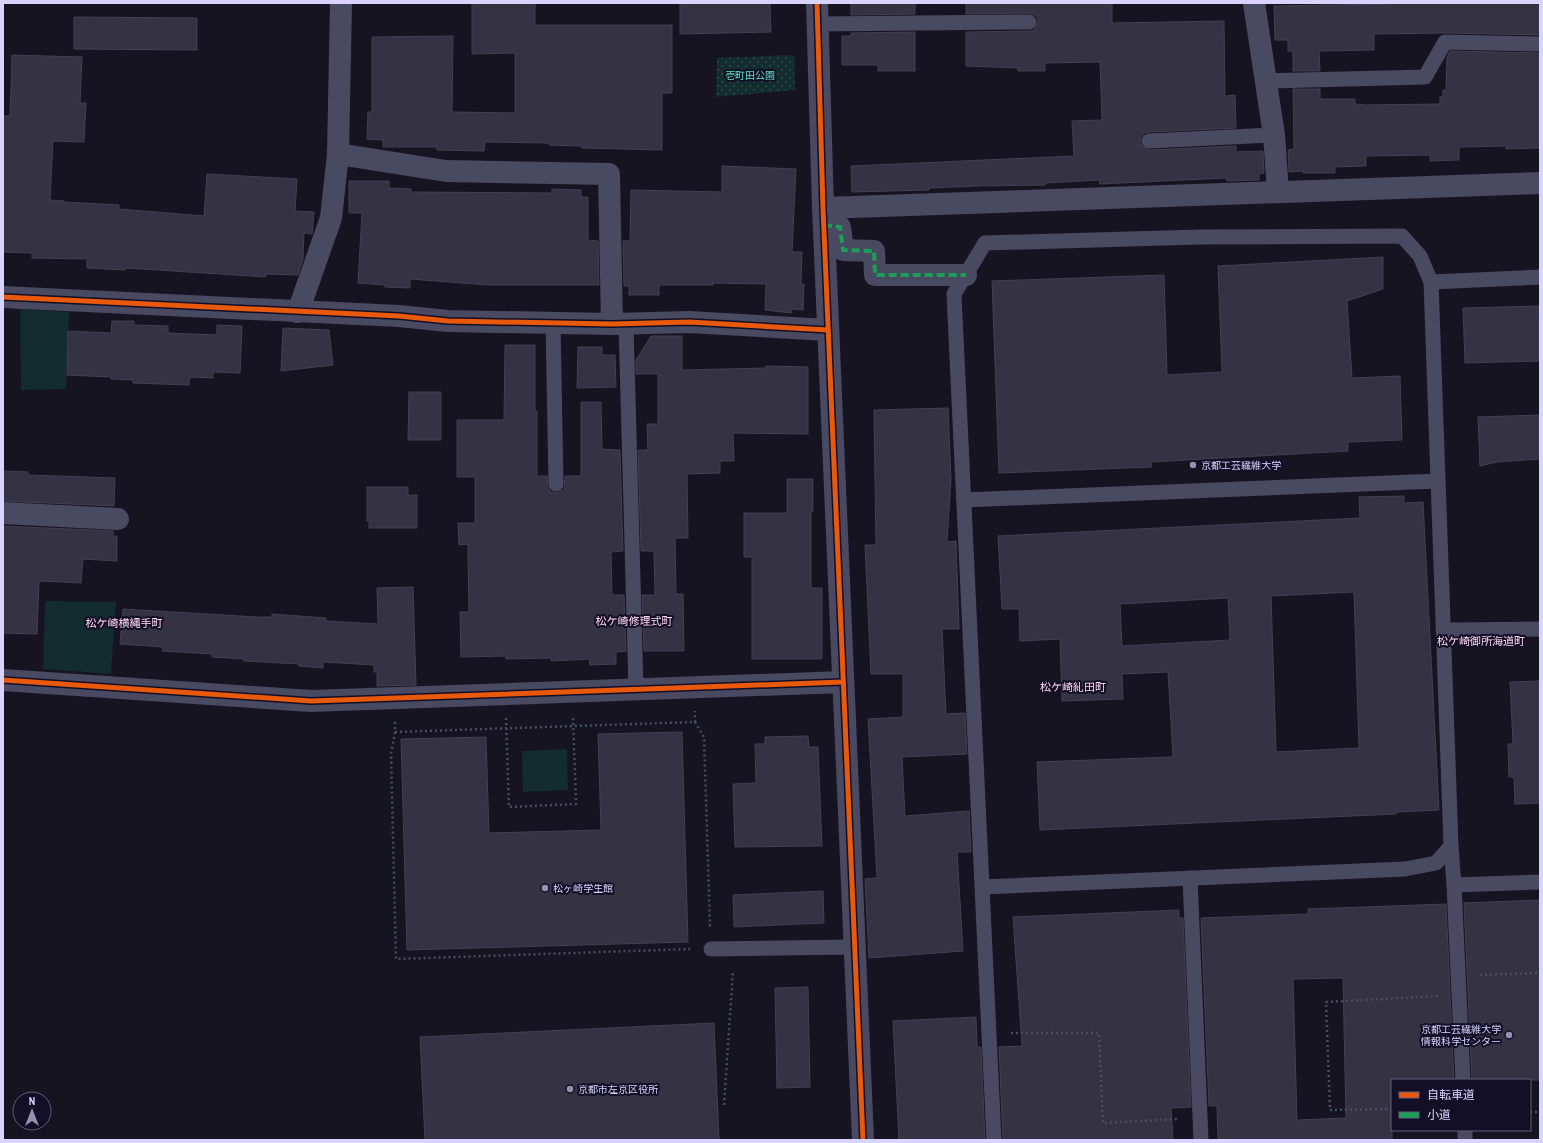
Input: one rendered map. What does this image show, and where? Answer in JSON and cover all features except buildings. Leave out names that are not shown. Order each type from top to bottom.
[{"type":"street","points":[[298,312],[331,218],[338,154],[341,3]]},
{"type":"street","points":[[817,3],[823,217],[863,1140]]},
{"type":"street","points":[[1254,3],[1274,135],[1278,192]]},
{"type":"street","points":[[338,154],[446,171],[609,174],[619,324]]},
{"type":"street","points":[[823,217],[1278,192],[1540,183]]},
{"type":"street","points":[[823,217],[840,227],[843,250],[874,251],[875,275],[966,275]]},
{"type":"street","points":[[3,297],[399,316],[448,321],[619,324],[689,322],[828,330]]},
{"type":"street","points":[[3,513],[118,519]]},
{"type":"street","points":[[3,680],[311,701],[843,682]]},
{"type":"lane","points":[[818,24],[1029,22]]},
{"type":"lane","points":[[1265,81],[1425,77],[1445,42],[1540,44]]},
{"type":"lane","points":[[1149,141],[1274,135]]},
{"type":"lane","points":[[994,1140],[954,294],[986,243],[1199,236],[1402,236],[1420,256],[1431,282],[1451,846],[1463,1079]]},
{"type":"lane","points":[[1431,282],[1540,277]]},
{"type":"lane","points":[[553,322],[556,484]]},
{"type":"lane","points":[[619,324],[636,689]]},
{"type":"lane","points":[[964,500],[1438,481]]},
{"type":"lane","points":[[1443,630],[1540,628]]},
{"type":"lane","points":[[982,887],[1405,869],[1436,863],[1451,846]]},
{"type":"lane","points":[[1190,878],[1201,1140]]},
{"type":"lane","points":[[1454,885],[1540,882]]},
{"type":"lane","points":[[711,949],[855,947]]},
{"type":"path","points":[[394,698],[395,732],[391,754],[396,959],[711,949],[704,737],[696,722],[694,687]]},
{"type":"path","points":[[505,694],[509,807],[576,804],[572,691]]},
{"type":"path","points":[[395,732],[696,722]]},
{"type":"path","points":[[724,1105],[734,948]]},
{"type":"path","points":[[1458,976],[1540,973]]},
{"type":"path","points":[[1391,1109],[1330,1110],[1326,1002],[1459,994]]},
{"type":"path","points":[[989,1034],[1099,1033],[1103,1123],[1200,1118]]},
{"type":"green space","name":"壱町田公園","points":[[794,55],[795,90],[716,97],[717,58]]},
{"type":"green space","points":[[20,309],[69,312],[66,389],[21,390]]},
{"type":"green space","points":[[45,601],[116,602],[111,674],[43,669]]},
{"type":"green space","points":[[567,749],[568,790],[523,792],[522,751]]},
{"type":"marked path","points":[[824,225],[840,227],[843,250],[874,251],[875,275],[966,275]]},
{"type":"cycle path","points":[[817,3],[823,208],[863,1140]]},
{"type":"cycle path","points":[[3,297],[399,316],[448,321],[612,324],[689,322],[828,330]]},
{"type":"cycle path","points":[[3,680],[311,701],[843,682]]},
{"type":"place","name":"京都工芸繊維大学","points":[[1193,465]]},
{"type":"place","name":"松ヶ崎学生館","points":[[545,888]]},
{"type":"place","name":"京都工芸繊維大学 情報科学センター","points":[[1509,1035]]},
{"type":"place","name":"京都市左京区役所","points":[[570,1089]]},
{"type":"district","name":"松ケ崎修理式町","points":[[634,621]]},
{"type":"district","name":"松ケ崎横縄手町","points":[[124,623]]},
{"type":"district","name":"松ケ崎御所海道町","points":[[1481,641]]},
{"type":"district","name":"松ケ崎糺田町","points":[[1073,687]]}]
